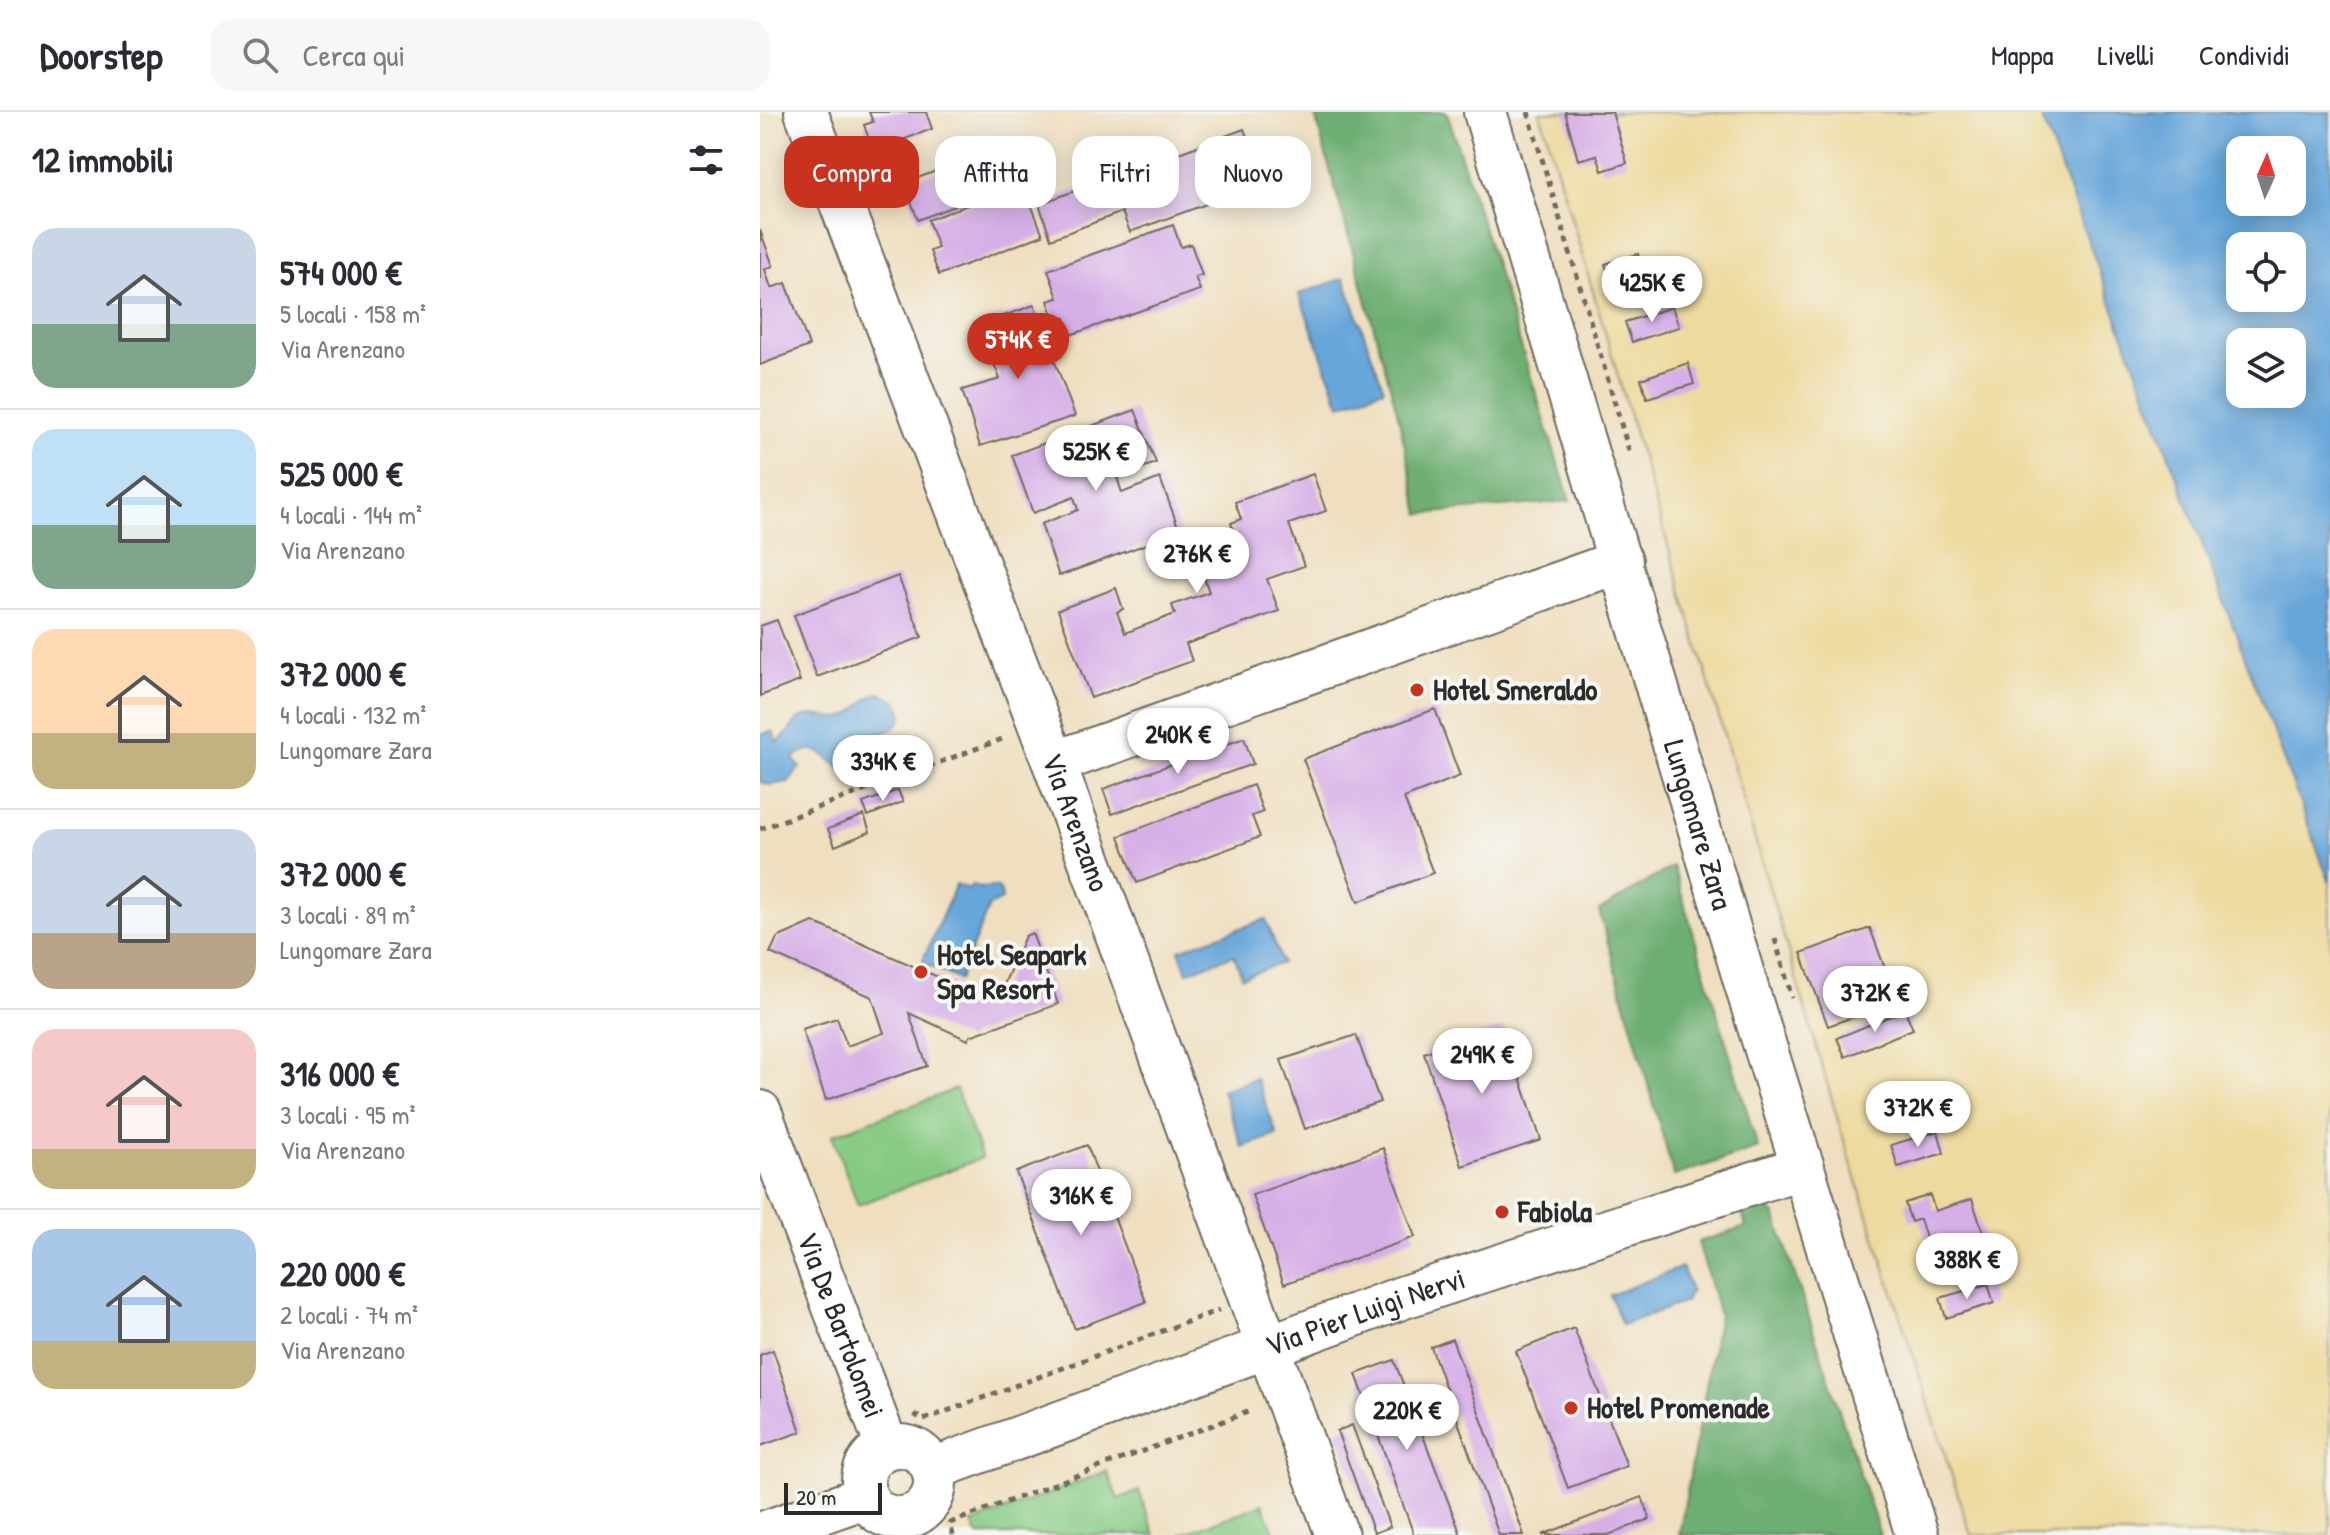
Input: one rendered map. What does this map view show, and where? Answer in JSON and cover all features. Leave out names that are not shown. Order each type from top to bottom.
[{"type":"street","name":"Via Arenzano","points":[[806,112],[1046,744],[1337,1535]]},
{"type":"street","name":"Lungomare Zara","points":[[1485,112],[1750,998],[1917,1535]]},
{"type":"street","points":[[1046,744],[1621,561]]},
{"type":"street","name":"Via De Bartolomei","points":[[760,1112],[887,1447]]},
{"type":"street","name":"Via Pier Luigi Nervi","points":[[885,1516],[911,1516],[921,1511],[936,1511],[1268,1347],[1419,1292],[1803,1167]]},
{"type":"street","points":[[760,1534],[885,1516],[863,1473],[877,1453],[887,1447],[909,1448],[919,1452],[936,1511]]},
{"type":"path","points":[[1528,112],[1631,460]]},
{"type":"path","points":[[760,829],[1046,744]]},
{"type":"path","name":"Lungomare Zara","points":[[1771,926],[1793,1001]]},
{"type":"path","points":[[909,1400],[915,1414],[923,1420],[1231,1306]]},
{"type":"path","points":[[936,1511],[950,1523],[1258,1408]]},
{"type":"green space","points":[[1314,112],[1447,112],[1570,501],[1420,514],[1397,411]]},
{"type":"green space","points":[[1673,866],[1758,1148],[1674,1176],[1599,911]]},
{"type":"green space","points":[[956,1089],[982,1158],[858,1205],[832,1135]]},
{"type":"green space","points":[[1766,1207],[1775,1214],[1880,1535],[1679,1535],[1719,1315],[1698,1242],[1746,1227],[1742,1212]]},
{"type":"green space","points":[[1107,1471],[1118,1499],[1139,1491],[1155,1535],[977,1535],[972,1523]]},
{"type":"green space","points":[[1263,1504],[1275,1535],[1180,1535]]},
{"type":"sand","points":[[1540,112],[2040,112],[2330,883],[2330,1535],[1971,1535],[1845,1144]]},
{"type":"water","points":[[2040,112],[2330,112],[2330,883]]},
{"type":"water","points":[[1344,278],[1384,389],[1340,405],[1299,294]]},
{"type":"water","points":[[880,693],[897,702],[902,717],[894,727],[869,741],[853,768],[844,769],[820,752],[808,750],[793,759],[800,767],[788,782],[770,785],[760,782],[760,735],[773,731],[777,742],[804,716],[844,717]]},
{"type":"water","points":[[956,884],[968,889],[972,885],[997,887],[1002,900],[989,906],[959,980],[922,962]]},
{"type":"water","points":[[1266,919],[1282,963],[1242,977],[1234,955],[1187,972],[1179,950]]},
{"type":"water","points":[[1256,1078],[1277,1135],[1242,1147],[1222,1090]]},
{"type":"water","points":[[1682,1267],[1691,1291],[1685,1302],[1622,1325],[1610,1295]]},
{"type":"building","points":[[869,112],[926,112],[932,129],[913,136],[868,136],[864,125],[873,122]]},
{"type":"building","points":[[1565,112],[1612,112],[1627,163],[1602,171],[1597,155],[1578,160]]},
{"type":"building","points":[[1244,129],[1247,136],[1225,136]]},
{"type":"building","points":[[1195,147],[1196,208],[1130,232],[1122,212],[1051,239],[1040,208],[1056,208],[1056,198],[1072,192],[1072,208],[1179,208],[1179,153]]},
{"type":"building","points":[[935,171],[935,208],[949,208],[918,220],[913,208],[919,208],[919,177]]},
{"type":"building","points":[[960,208],[1032,208],[1043,235],[939,275],[930,251],[938,248],[928,220]]},
{"type":"building","points":[[1173,225],[1181,247],[1191,244],[1202,275],[1195,277],[1200,290],[1070,335],[1065,318],[1055,321],[1048,301],[1058,298],[1048,270]]},
{"type":"building","points":[[760,230],[773,266],[765,269],[771,288],[786,283],[809,346],[760,365]]},
{"type":"building","points":[[1638,254],[1645,277],[1613,287],[1605,264]]},
{"type":"building","points":[[1034,305],[1075,416],[980,446],[962,390],[1000,379],[979,325]]},
{"type":"building","points":[[1672,307],[1679,327],[1632,342],[1625,322]]},
{"type":"building","points":[[1688,363],[1694,384],[1647,398],[1641,379]]},
{"type":"building","points":[[1135,410],[1156,463],[1117,477],[1122,493],[1160,478],[1180,532],[1059,576],[1041,524],[1078,510],[1074,497],[1033,513],[1012,455]]},
{"type":"building","points":[[1313,474],[1326,511],[1289,524],[1304,566],[1267,579],[1279,611],[1186,644],[1192,661],[1091,698],[1058,610],[1116,588],[1123,609],[1117,612],[1125,633],[1175,614],[1172,605],[1209,592],[1202,572],[1211,569],[1205,552],[1237,540],[1231,523],[1241,519],[1235,502]]},
{"type":"building","points":[[898,576],[922,637],[817,677],[794,615]]},
{"type":"building","points":[[777,620],[800,681],[760,696],[760,626]]},
{"type":"building","points":[[1435,709],[1460,776],[1404,798],[1433,873],[1358,902],[1303,759]]},
{"type":"building","points":[[1244,738],[1253,764],[1112,814],[1103,789]]},
{"type":"building","points":[[1253,785],[1263,812],[1252,816],[1260,837],[1137,883],[1119,836]]},
{"type":"building","points":[[898,790],[903,802],[868,816],[863,803]]},
{"type":"building","points":[[864,815],[870,832],[835,846],[828,829]]},
{"type":"building","points":[[813,922],[981,996],[1002,989],[1025,936],[1032,933],[1058,1004],[970,1036],[968,1040],[909,1013],[927,1066],[826,1100],[802,1029],[837,1018],[847,1046],[884,1033],[872,997],[770,953],[777,938]]},
{"type":"building","points":[[1870,928],[1897,1001],[1828,1026],[1801,953]]},
{"type":"building","points":[[1905,1010],[1913,1029],[1845,1057],[1837,1038]]},
{"type":"building","points":[[1503,1027],[1541,1140],[1462,1166],[1424,1053]]},
{"type":"building","points":[[1356,1035],[1380,1102],[1305,1129],[1281,1060]]},
{"type":"building","points":[[1938,1131],[1944,1153],[1898,1167],[1891,1145]]},
{"type":"building","points":[[1087,1145],[1146,1302],[1075,1329],[1016,1172]]},
{"type":"building","points":[[1383,1148],[1415,1237],[1284,1284],[1252,1195]]},
{"type":"building","points":[[1930,1195],[1935,1211],[1972,1199],[1987,1246],[1927,1266],[1921,1248],[1928,1245],[1920,1219],[1911,1222],[1905,1203]]},
{"type":"building","points":[[1988,1284],[1994,1303],[1946,1318],[1940,1298]]},
{"type":"building","name":"Hotel Promenade","points":[[1574,1328],[1627,1466],[1568,1488],[1516,1351]]},
{"type":"building","points":[[1452,1339],[1524,1535],[1499,1535],[1431,1347]]},
{"type":"building","points":[[773,1350],[801,1432],[760,1446],[760,1355]]},
{"type":"building","points":[[1394,1360],[1461,1535],[1414,1535],[1356,1374]]},
{"type":"building","points":[[1352,1425],[1390,1527],[1374,1533],[1337,1431]]},
{"type":"building","points":[[1642,1497],[1650,1519],[1608,1535],[1542,1535]]},
{"type":"place","name":"Hotel Smeraldo","points":[[1417,690]]},
{"type":"place","name":"Hotel Seapark Spa Resort","points":[[921,972]]},
{"type":"place","name":"Fabiola","points":[[1502,1212]]},
{"type":"place","name":"Hotel Promenade","points":[[1571,1408]]}]
